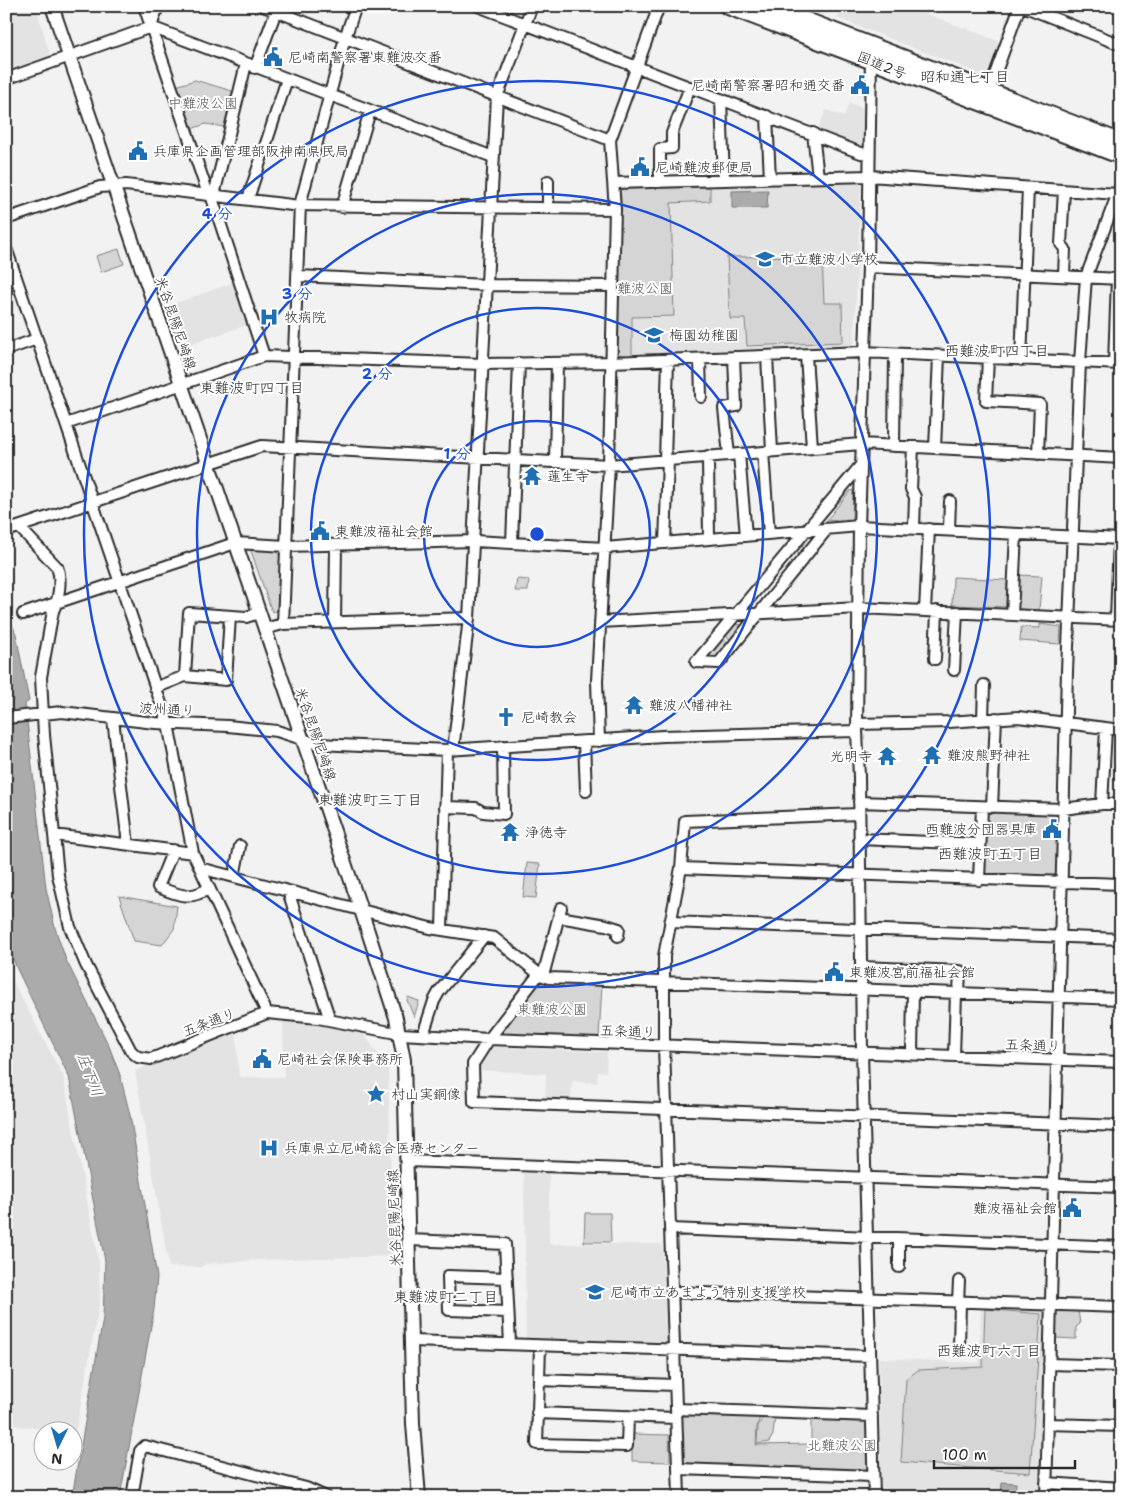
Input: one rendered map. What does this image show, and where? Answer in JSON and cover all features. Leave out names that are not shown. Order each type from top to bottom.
[{"type":"highway","name":"国道2号","points":[[727,6],[1121,156]]},
{"type":"highway","name":"国道2号","points":[[770,6],[1121,142]]},
{"type":"main road","name":"米谷昆陽尼崎線","points":[[52,6],[361,910],[401,1034],[404,1060],[413,1424],[418,1497]]},
{"type":"street","points":[[144,6],[211,195],[264,356]]},
{"type":"street","points":[[152,27],[158,6]]},
{"type":"street","points":[[263,6],[610,140]]},
{"type":"street","points":[[283,624],[300,205],[345,38],[356,6]]},
{"type":"street","points":[[478,6],[861,153],[869,154]]},
{"type":"street","points":[[442,929],[445,807],[450,750],[469,618],[497,97],[532,6]]},
{"type":"street","points":[[599,741],[597,681],[609,464],[615,209],[610,140],[659,6]]},
{"type":"street","points":[[989,91],[1022,6],[1121,44]]},
{"type":"street","points":[[211,195],[251,66],[276,11]]},
{"type":"street","points":[[6,79],[152,27],[493,157]]},
{"type":"street","points":[[872,45],[868,267],[859,526],[857,727],[862,1052],[874,1497]]},
{"type":"street","points":[[248,199],[287,80]]},
{"type":"street","points":[[660,182],[660,149],[672,148],[672,133],[690,87]]},
{"type":"street","points":[[721,99],[724,180]]},
{"type":"street","points":[[342,206],[370,111]]},
{"type":"street","points":[[767,116],[770,179]]},
{"type":"street","points":[[813,133],[818,177]]},
{"type":"street","points":[[614,183],[870,176],[1064,190],[1119,189],[1086,278],[1080,362],[1069,617],[1061,883],[1046,1497]]},
{"type":"street","points":[[548,182],[548,208]]},
{"type":"street","points":[[6,219],[100,188],[114,186],[300,205],[615,209]]},
{"type":"street","points":[[1021,360],[1028,188]]},
{"type":"street","points":[[1064,190],[1061,244],[1065,249],[1064,276]]},
{"type":"street","points":[[6,248],[168,724],[193,852],[267,1013]]},
{"type":"street","points":[[66,424],[264,356],[483,364],[611,362],[864,352],[1117,364],[1119,279],[868,267]]},
{"type":"street","points":[[298,276],[487,285],[613,286]]},
{"type":"street","points":[[6,350],[37,339]]},
{"type":"street","points":[[894,446],[895,354]]},
{"type":"street","points":[[806,355],[812,448]]},
{"type":"street","points":[[767,356],[767,452],[770,534]]},
{"type":"street","points":[[935,448],[939,356]]},
{"type":"street","points":[[734,357],[736,406],[724,408],[734,454],[746,536]]},
{"type":"street","points":[[988,358],[986,401],[1040,404],[1038,454]]},
{"type":"street","points":[[700,359],[701,397]]},
{"type":"street","points":[[665,543],[668,360]]},
{"type":"street","points":[[512,543],[520,363]]},
{"type":"street","points":[[555,462],[557,363]]},
{"type":"street","points":[[6,530],[93,503],[258,447],[290,447],[609,464],[861,444],[1121,458]]},
{"type":"street","points":[[913,447],[911,489],[915,497],[914,528]]},
{"type":"street","points":[[708,456],[709,539]]},
{"type":"street","points":[[827,528],[757,613],[719,663],[696,662],[734,614],[861,465]]},
{"type":"street","points":[[949,530],[950,501]]},
{"type":"street","points":[[23,614],[235,543],[286,546],[474,541],[605,548],[859,526],[1120,539],[1118,620],[859,608],[600,622]]},
{"type":"street","points":[[19,527],[57,567],[60,574],[57,603],[41,677],[54,835],[193,852]]},
{"type":"street","points":[[926,611],[929,529]]},
{"type":"street","points":[[1012,615],[1016,534]]},
{"type":"street","points":[[335,622],[336,545]]},
{"type":"street","points":[[935,659],[937,611]]},
{"type":"street","points":[[954,670],[957,612]]},
{"type":"street","points":[[185,676],[188,613],[246,617],[259,613]]},
{"type":"street","points":[[156,688],[185,676],[226,680],[230,616]]},
{"type":"street","points":[[264,629],[283,624],[469,618]]},
{"type":"street","points":[[983,719],[984,685]]},
{"type":"street","name":"波州通り","points":[[6,718],[43,712],[62,712],[168,724],[228,726],[278,731],[318,744],[450,750],[663,736],[1018,717],[1066,721],[1121,730]]},
{"type":"street","points":[[979,880],[980,844],[987,807],[996,718]]},
{"type":"street","points":[[113,719],[128,844]]},
{"type":"street","points":[[1102,804],[1106,729]]},
{"type":"street","points":[[584,742],[588,787]]},
{"type":"street","points":[[445,807],[476,808],[484,812],[504,814],[503,746]]},
{"type":"street","points":[[859,802],[1064,808],[1121,804]]},
{"type":"street","points":[[679,1497],[672,1292],[672,1229],[664,1046],[664,956],[680,868],[685,821],[688,819],[858,814]]},
{"type":"street","name":"五条通り","points":[[54,835],[58,875],[70,927],[86,964],[131,1050],[138,1057],[145,1059],[267,1013],[330,1020],[401,1034],[664,1046],[1121,1062]]},
{"type":"street","points":[[859,839],[980,844]]},
{"type":"street","points":[[234,877],[240,846]]},
{"type":"street","points":[[173,850],[158,887],[183,897],[189,897],[209,888]]},
{"type":"street","points":[[200,868],[430,928],[494,938],[541,975],[664,984],[1121,999]]},
{"type":"street","points":[[680,868],[1121,884]]},
{"type":"street","points":[[288,891],[330,1020]]},
{"type":"street","points":[[618,936],[619,929],[607,922],[560,913],[541,975],[489,1039],[473,1064],[474,1102],[1121,1126]]},
{"type":"street","points":[[670,922],[1121,939]]},
{"type":"street","points":[[423,1035],[437,996],[484,936]]},
{"type":"street","points":[[862,967],[960,971],[954,1056]]},
{"type":"street","points":[[912,1054],[913,992]]},
{"type":"street","points":[[407,1161],[1121,1187]]},
{"type":"street","points":[[672,1229],[1121,1247]]},
{"type":"street","points":[[898,1267],[899,1239]]},
{"type":"street","points":[[409,1240],[505,1244],[510,1344]]},
{"type":"street","points":[[507,1278],[448,1276],[448,1310],[508,1312]]},
{"type":"street","points":[[958,1348],[959,1281]]},
{"type":"street","points":[[672,1292],[1121,1307]]},
{"type":"street","points":[[412,1341],[870,1356]]},
{"type":"street","points":[[540,1346],[537,1444],[628,1446],[628,1416]]},
{"type":"street","points":[[1049,1364],[1121,1366]]},
{"type":"street","points":[[540,1380],[675,1385]]},
{"type":"street","points":[[537,1412],[628,1416],[676,1414],[872,1416]]},
{"type":"street","points":[[1048,1424],[1121,1426]]},
{"type":"street","points":[[132,1497],[140,1451],[145,1446],[298,1486],[321,1496]]},
{"type":"street","points":[[679,1469],[874,1476]]},
{"type":"street","points":[[1046,1483],[1121,1488]]},
{"type":"shaded area","points":[[23,6],[36,6],[50,55],[43,61],[6,74],[6,12]]},
{"type":"shaded area","points":[[843,6],[926,6],[924,13],[1001,42],[986,76],[837,18]]},
{"type":"shaded area","points":[[849,103],[865,109],[863,145],[858,147],[818,129],[826,110],[844,117]]},
{"type":"shaded area","name":"市立難波小学校","points":[[859,182],[861,185],[854,342],[849,348],[632,356],[631,317],[674,315],[671,203],[710,201],[710,187]]},
{"type":"shaded area","points":[[235,282],[250,324],[181,347],[167,306]]},
{"type":"shaded area","points":[[6,968],[63,1076],[99,1263],[100,1300],[78,1420],[32,1420],[32,1428],[6,1424]]},
{"type":"shaded area","name":"兵庫県立尼崎総合医療センター","points":[[283,1021],[361,1031],[388,1067],[393,1256],[258,1260],[205,1264],[201,1267],[169,1267],[135,1071],[236,1030],[239,1077],[284,1077]]},
{"type":"shaded area","points":[[491,1047],[607,1052],[606,1072],[598,1072],[597,1083],[572,1081],[571,1102],[545,1101],[546,1074],[477,1070]]},
{"type":"shaded area","name":"尼崎市立あまよう特別支援学校","points":[[524,1173],[549,1173],[549,1244],[662,1244],[667,1341],[664,1345],[526,1339]]},
{"type":"shaded area","points":[[981,1305],[1044,1308],[1039,1497],[881,1497],[879,1358],[979,1363]]},
{"type":"green space","name":"中難波公園","points":[[195,80],[232,91],[224,127],[206,124],[191,129],[176,86]]},
{"type":"green space","name":"難波公園","points":[[710,187],[710,201],[671,203],[674,316],[632,317],[632,356],[616,354],[619,189]]},
{"type":"green space","points":[[119,249],[124,264],[101,272],[96,256]]},
{"type":"green space","points":[[822,256],[824,303],[842,303],[843,342],[747,346],[745,319],[730,319],[727,257]]},
{"type":"green space","points":[[853,490],[852,519],[826,521],[850,491]]},
{"type":"green space","points":[[253,549],[276,551],[280,556],[277,611],[272,612],[251,551]]},
{"type":"green space","points":[[1016,575],[1042,576],[1039,610],[1015,609]]},
{"type":"green space","points":[[953,577],[1007,580],[1006,607],[952,605]]},
{"type":"green space","points":[[517,579],[529,580],[528,591],[515,591]]},
{"type":"green space","points":[[730,624],[744,625],[732,641],[723,633]]},
{"type":"green space","points":[[1040,624],[1061,627],[1060,644],[1020,641],[1021,627],[1040,628]]},
{"type":"green space","points":[[721,636],[730,644],[718,659],[704,659]]},
{"type":"green space","points":[[987,811],[1055,814],[1058,816],[1057,876],[1055,878],[983,876]]},
{"type":"green space","points":[[527,863],[540,864],[536,898],[523,897]]},
{"type":"green space","points":[[119,896],[177,906],[174,929],[162,945],[134,941]]},
{"type":"green space","name":"東難波公園","points":[[545,981],[602,985],[599,1037],[503,1034],[502,1031],[536,985]]},
{"type":"green space","points":[[408,997],[419,1001],[414,1017],[407,1000]]},
{"type":"green space","points":[[585,1213],[610,1213],[611,1242],[584,1242]]},
{"type":"green space","points":[[985,1309],[1041,1314],[1030,1473],[901,1462],[906,1379],[918,1370],[983,1367]]},
{"type":"green space","points":[[1061,1309],[1078,1310],[1080,1324],[1076,1327],[1076,1339],[1056,1338],[1056,1313]]},
{"type":"green space","name":"北難波公園","points":[[681,1415],[760,1417],[757,1427],[756,1445],[811,1444],[811,1419],[868,1421],[870,1472],[684,1464]]},
{"type":"green space","points":[[764,1416],[775,1416],[773,1435],[769,1442],[757,1444],[758,1426]]},
{"type":"green space","points":[[632,1434],[669,1435],[670,1462],[632,1461]]},
{"type":"water","points":[[768,190],[767,208],[732,208],[732,191]]},
{"type":"water","name":"庄下川","points":[[6,610],[16,634],[29,701],[25,704],[46,888],[55,928],[66,960],[109,1046],[120,1075],[130,1115],[157,1277],[154,1309],[120,1497],[72,1497],[77,1470],[82,1470],[82,1439],[103,1318],[105,1261],[69,1077],[16,967],[6,937]]},
{"type":"water","points":[[1002,1482],[1016,1483],[1015,1497],[1001,1497]]},
{"type":"place","name":"尼崎南警察署東難波交番","points":[[273,57]]},
{"type":"place","name":"尼崎南警察署昭和通交番","points":[[860,85]]},
{"type":"place","name":"兵庫県企画管理部阪神南県民局","points":[[138,151]]},
{"type":"place","name":"尼崎難波郵便局","points":[[640,167]]},
{"type":"place","name":"市立難波小学校","points":[[765,259]]},
{"type":"place","name":"牧病院","points":[[269,317]]},
{"type":"place","name":"梅園幼稚園","points":[[654,335]]},
{"type":"place","name":"蓮生寺","points":[[532,476]]},
{"type":"place","name":"東難波福祉会館","points":[[320,531]]},
{"type":"place","name":"難波八幡神社","points":[[634,705]]},
{"type":"place","name":"尼崎教会","points":[[506,717]]},
{"type":"place","name":"難波熊野神社","points":[[932,755]]},
{"type":"place","name":"光明寺","points":[[887,756]]},
{"type":"place","name":"西難波分団器具庫","points":[[1052,829]]},
{"type":"place","name":"浄徳寺","points":[[510,832]]},
{"type":"place","name":"東難波宮前福祉会館","points":[[834,972]]},
{"type":"place","name":"尼崎社会保険事務所","points":[[262,1059]]},
{"type":"place","name":"村山実銅像","points":[[376,1094]]},
{"type":"place","name":"兵庫県立尼崎総合医療センター","points":[[269,1148]]},
{"type":"place","name":"難波福祉会館","points":[[1072,1208]]},
{"type":"place","name":"尼崎市立あまよう特別支援学校","points":[[595,1292]]},
{"type":"district","name":"昭和通七丁目","points":[[965,77]]},
{"type":"district","name":"西難波町四丁目","points":[[997,351]]},
{"type":"district","name":"東難波町四丁目","points":[[252,388]]},
{"type":"district","name":"東難波町三丁目","points":[[370,800]]},
{"type":"district","name":"西難波町五丁目","points":[[990,854]]},
{"type":"district","name":"東難波町二丁目","points":[[446,1297]]},
{"type":"district","name":"西難波町六丁目","points":[[989,1351]]}]
